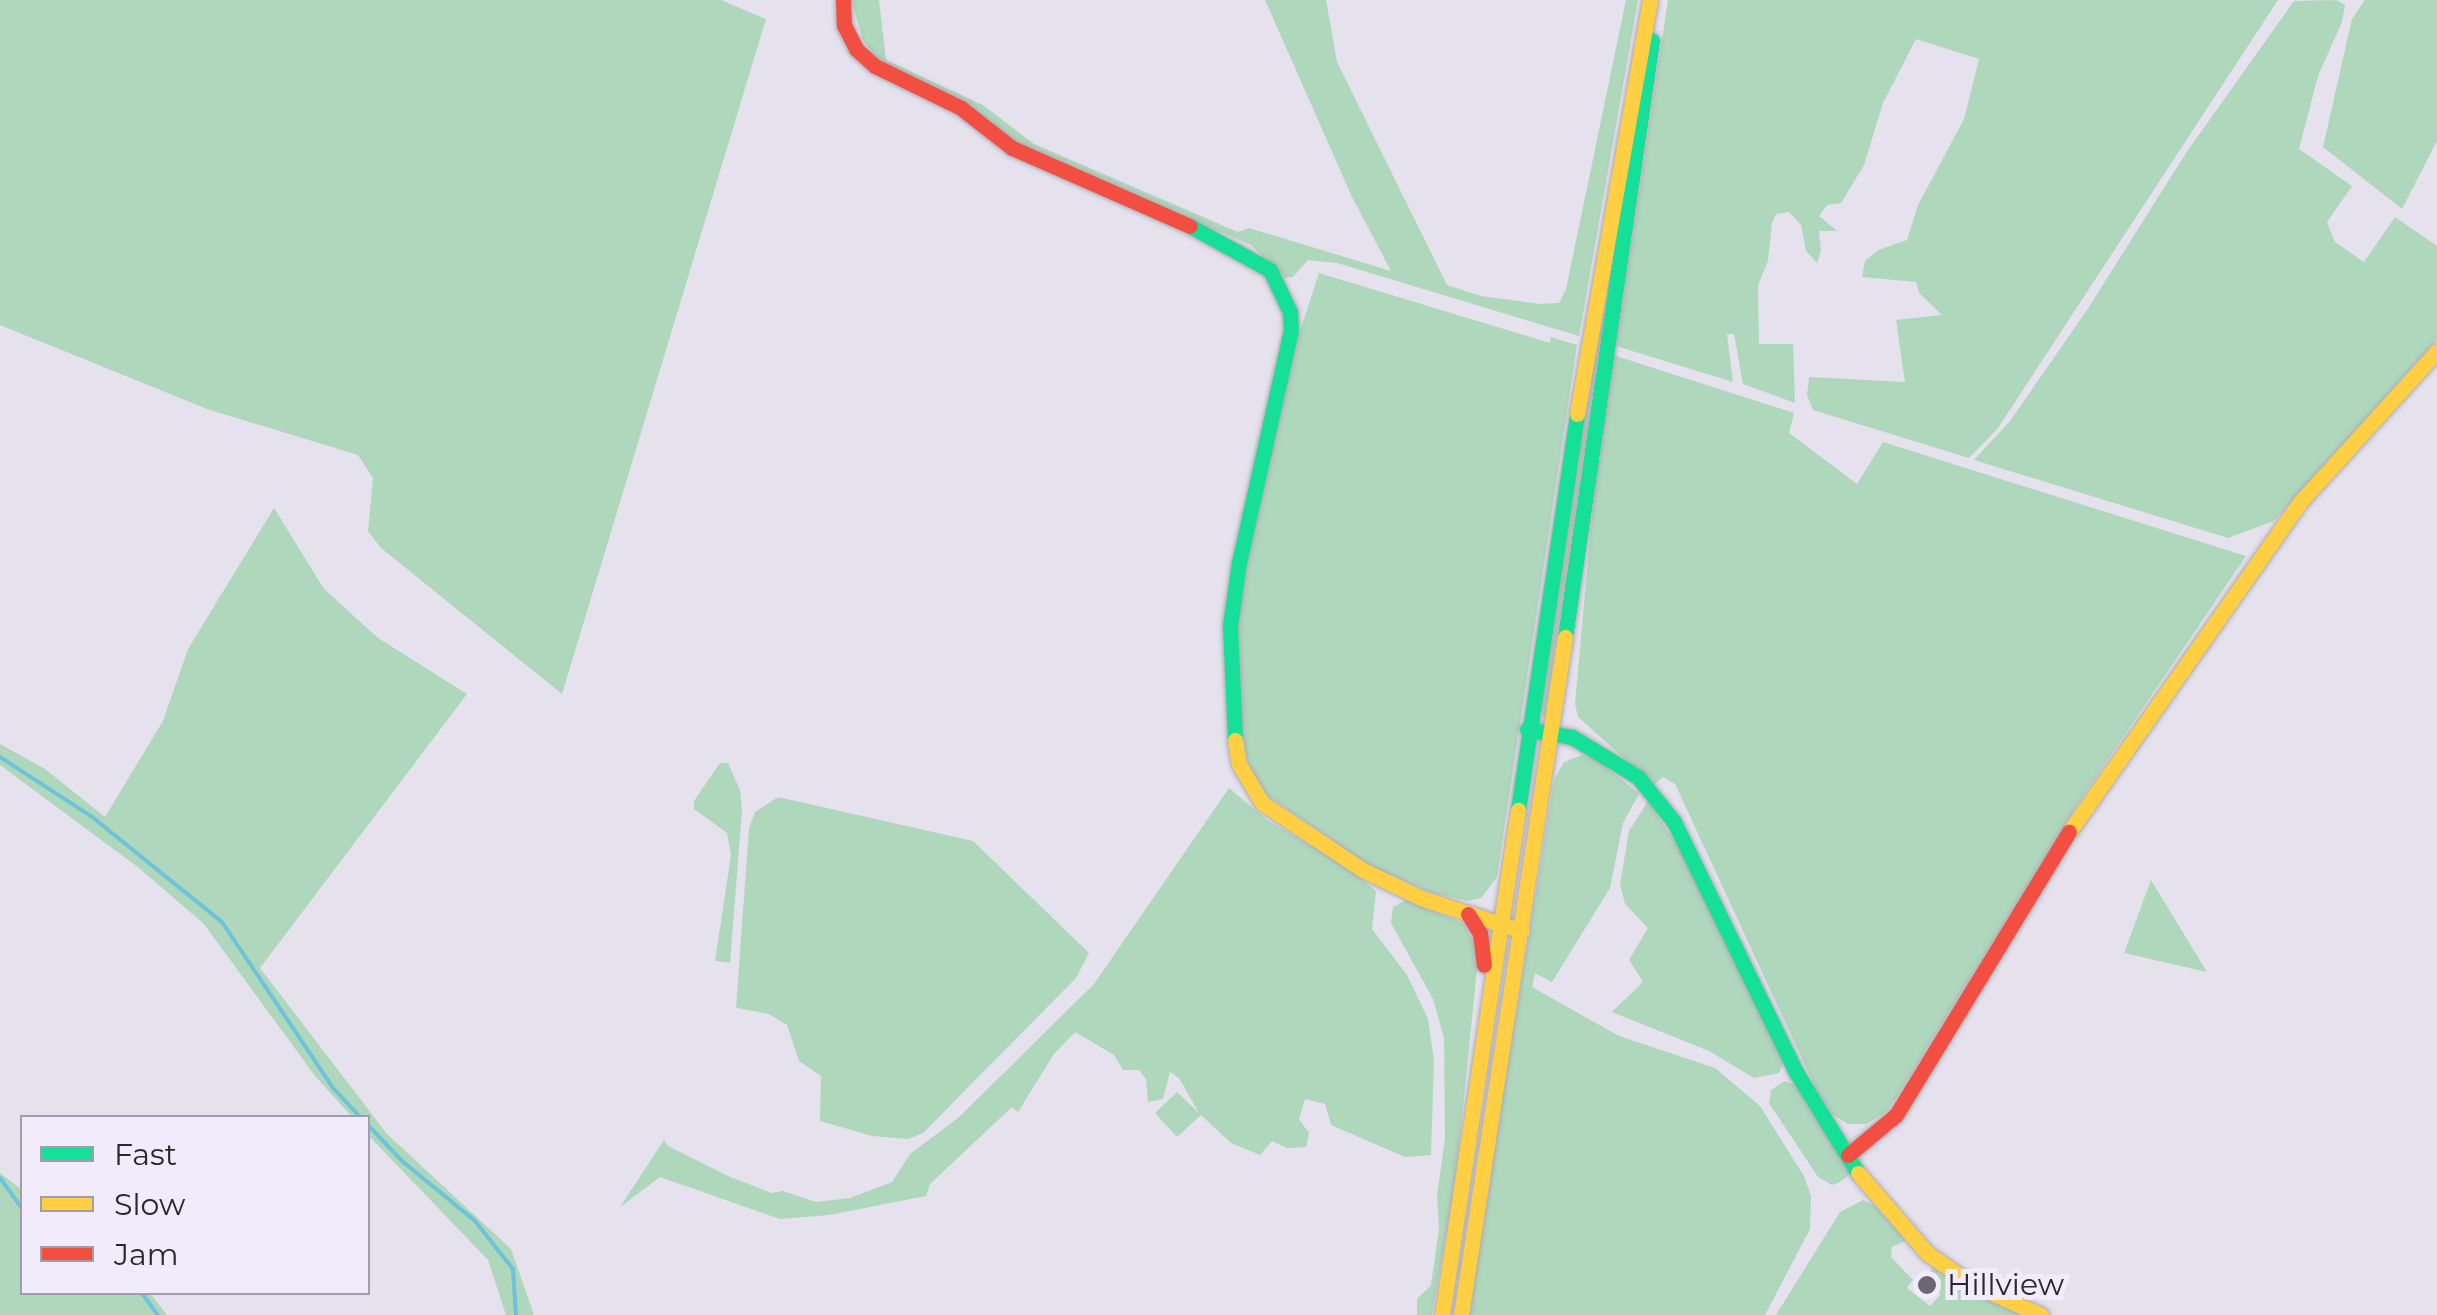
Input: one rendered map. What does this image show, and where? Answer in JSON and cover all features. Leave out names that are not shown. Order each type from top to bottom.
[{"type":"main road","points":[[843,0],[844,25],[856,49],[875,66],[961,108],[1012,148],[1226,242],[1270,270],[1290,312],[1291,330],[1239,562],[1230,625],[1240,764],[1262,803],[1294,827],[1393,885],[1522,931]]},
{"type":"main road","points":[[1442,1315],[1527,729],[1596,290],[1650,0]]},
{"type":"main road","points":[[1461,1315],[1522,931],[1658,0]]},
{"type":"main road","points":[[1848,1156],[1896,1115],[2060,846],[2262,554],[2301,501],[2437,352]]},
{"type":"main road","points":[[1527,729],[1604,753],[1638,777],[1674,822],[1796,1072],[1885,1211],[1927,1253],[1970,1283],[2041,1315]]},
{"type":"main road","points":[[1468,914],[1480,933],[1485,960],[1470,1090],[1474,1104]]},
{"type":"main road","points":[[1828,1124],[1847,1134],[1875,1134]]},
{"type":"green space","points":[[0,0],[721,0],[766,19],[562,694],[381,548],[368,531],[373,478],[358,455],[207,409],[0,325]]},
{"type":"green space","points":[[851,0],[879,0],[886,60],[983,105],[1034,144],[1238,232],[1249,228],[1391,271],[1352,197],[1265,0],[1326,0],[1337,62],[1447,285],[1481,296],[1540,304],[1559,303],[1566,289],[1626,0],[1638,0],[1579,336],[1337,263],[1308,260],[1293,277],[1285,278],[1251,245],[1026,148],[875,56],[863,40]]},
{"type":"green space","points":[[1668,0],[2278,0],[1998,428],[1969,458],[1813,410],[1807,395],[1809,377],[1905,382],[1896,320],[1942,315],[1919,293],[1916,282],[1862,277],[1865,261],[1878,250],[1907,240],[1918,205],[1964,119],[1979,59],[1916,39],[1883,103],[1864,165],[1841,203],[1827,205],[1819,216],[1837,231],[1819,231],[1821,251],[1817,263],[1806,251],[1801,225],[1789,212],[1776,214],[1772,223],[1768,261],[1758,285],[1759,344],[1793,344],[1795,403],[1743,384],[1734,334],[1727,334],[1733,382],[1616,346]]},
{"type":"green space","points":[[2336,0],[2345,5],[2342,22],[2318,76],[2299,149],[2352,186],[2327,222],[2335,242],[2364,262],[2395,217],[2437,246],[2437,340],[2274,521],[2228,538],[1974,460],[2010,421],[2087,310],[2186,153],[2294,1]]},
{"type":"green space","points":[[2365,0],[2437,0],[2437,141],[2402,209],[2323,147],[2352,19]]},
{"type":"green space","points":[[1319,273],[1550,343],[1551,337],[1577,345],[1497,877],[1481,898],[1468,901],[1432,893],[1368,865],[1264,793],[1250,769],[1243,743],[1238,614],[1247,557],[1299,334]]},
{"type":"green space","points":[[1604,280],[1609,281],[1545,718],[1539,709]]},
{"type":"green space","points":[[1613,355],[1794,413],[1789,433],[1857,484],[1883,442],[2246,556],[2081,799],[1896,1098],[1885,1113],[1866,1124],[1848,1124],[1833,1115],[1818,1093],[1675,784],[1663,777],[1654,785],[1578,717],[1575,704],[1593,503]]},
{"type":"green space","points":[[274,508],[324,589],[378,638],[467,694],[260,968],[387,1134],[511,1249],[534,1315],[506,1315],[488,1260],[370,1137],[370,1115],[350,1115],[315,1076],[204,924],[139,868],[0,765],[0,744],[45,769],[105,817],[163,721],[188,649]]},
{"type":"green space","points":[[1582,755],[1593,756],[1639,794],[1623,823],[1610,888],[1552,982],[1535,973],[1532,987],[1619,1036],[1715,1068],[1760,1106],[1804,1176],[1811,1196],[1810,1229],[1765,1315],[1467,1315],[1554,780],[1564,762]]},
{"type":"green space","points":[[720,763],[728,763],[740,790],[742,810],[730,963],[715,961],[731,855],[727,833],[694,809],[694,801]]},
{"type":"green space","points":[[1229,788],[1267,820],[1351,869],[1376,891],[1372,929],[1407,975],[1428,1019],[1434,1060],[1431,1155],[1405,1157],[1331,1125],[1325,1104],[1305,1099],[1299,1119],[1309,1133],[1306,1147],[1287,1148],[1272,1141],[1260,1155],[1231,1143],[1201,1115],[1177,1137],[1155,1113],[1177,1092],[1199,1113],[1179,1078],[1170,1072],[1163,1099],[1148,1102],[1146,1079],[1139,1070],[1123,1070],[1114,1055],[1075,1032],[1054,1054],[1018,1112],[1012,1107],[930,1184],[926,1196],[829,1215],[780,1219],[660,1177],[620,1207],[664,1140],[668,1146],[728,1176],[772,1193],[783,1191],[816,1202],[850,1198],[892,1182],[910,1154],[958,1118],[1094,984]]},
{"type":"green space","points":[[778,797],[973,841],[1089,953],[1076,978],[923,1133],[908,1139],[872,1136],[820,1121],[821,1076],[799,1061],[787,1025],[769,1014],[736,1008],[749,828],[755,812]]},
{"type":"green space","points":[[1648,801],[1688,862],[1783,1062],[1779,1073],[1754,1078],[1709,1051],[1612,1012],[1643,982],[1629,960],[1648,928],[1625,904],[1620,884],[1629,831]]},
{"type":"green space","points":[[2151,880],[2207,972],[2124,953]]},
{"type":"green space","points":[[1406,900],[1463,923],[1479,950],[1455,1185],[1432,1315],[1417,1315],[1417,1299],[1431,1285],[1439,1228],[1437,1195],[1445,1139],[1444,1038],[1433,999],[1391,923],[1393,907]]},
{"type":"green space","points":[[1785,1081],[1796,1085],[1846,1163],[1849,1175],[1840,1182],[1832,1185],[1818,1177],[1769,1103],[1771,1090]]},
{"type":"green space","points":[[0,1173],[20,1188],[20,1295],[152,1295],[167,1315],[0,1315]]},
{"type":"green space","points":[[1863,1200],[1875,1206],[1907,1240],[1892,1247],[1891,1257],[1913,1280],[1907,1288],[1930,1306],[1941,1294],[1936,1290],[1941,1281],[1930,1272],[1935,1265],[2028,1315],[1776,1315],[1840,1212]]},
{"type":"waterway","points":[[0,757],[91,816],[222,922],[334,1089],[358,1115]]},
{"type":"waterway","points":[[370,1127],[402,1161],[475,1221],[513,1269],[516,1315]]},
{"type":"waterway","points":[[0,1178],[20,1205]]},
{"type":"waterway","points":[[143,1295],[158,1315]]},
{"type":"traffic: fast","points":[[1565,637],[1652,40]]},
{"type":"traffic: fast","points":[[1190,226],[1270,270],[1290,312],[1291,330],[1239,562],[1230,625],[1235,740]]},
{"type":"traffic: fast","points":[[1518,810],[1577,414]]},
{"type":"traffic: fast","points":[[1527,729],[1572,737],[1638,777],[1674,822],[1796,1072],[1858,1173]]},
{"type":"traffic: slow","points":[[1577,414],[1650,0]]},
{"type":"traffic: slow","points":[[2069,832],[2301,501],[2437,351]]},
{"type":"traffic: slow","points":[[1461,1315],[1565,637]]},
{"type":"traffic: slow","points":[[1235,740],[1239,764],[1262,803],[1363,870],[1421,898],[1522,931]]},
{"type":"traffic: slow","points":[[1442,1315],[1518,810]]},
{"type":"traffic: slow","points":[[1858,1173],[1927,1253],[1970,1283],[2041,1315]]},
{"type":"traffic: jam","points":[[843,0],[844,25],[856,49],[875,66],[961,108],[1012,148],[1190,226]]},
{"type":"traffic: jam","points":[[1848,1155],[1896,1115],[2069,832]]},
{"type":"traffic: jam","points":[[1468,914],[1480,933],[1484,965]]},
{"type":"place","name":"Hillview","points":[[1927,1285]]}]
